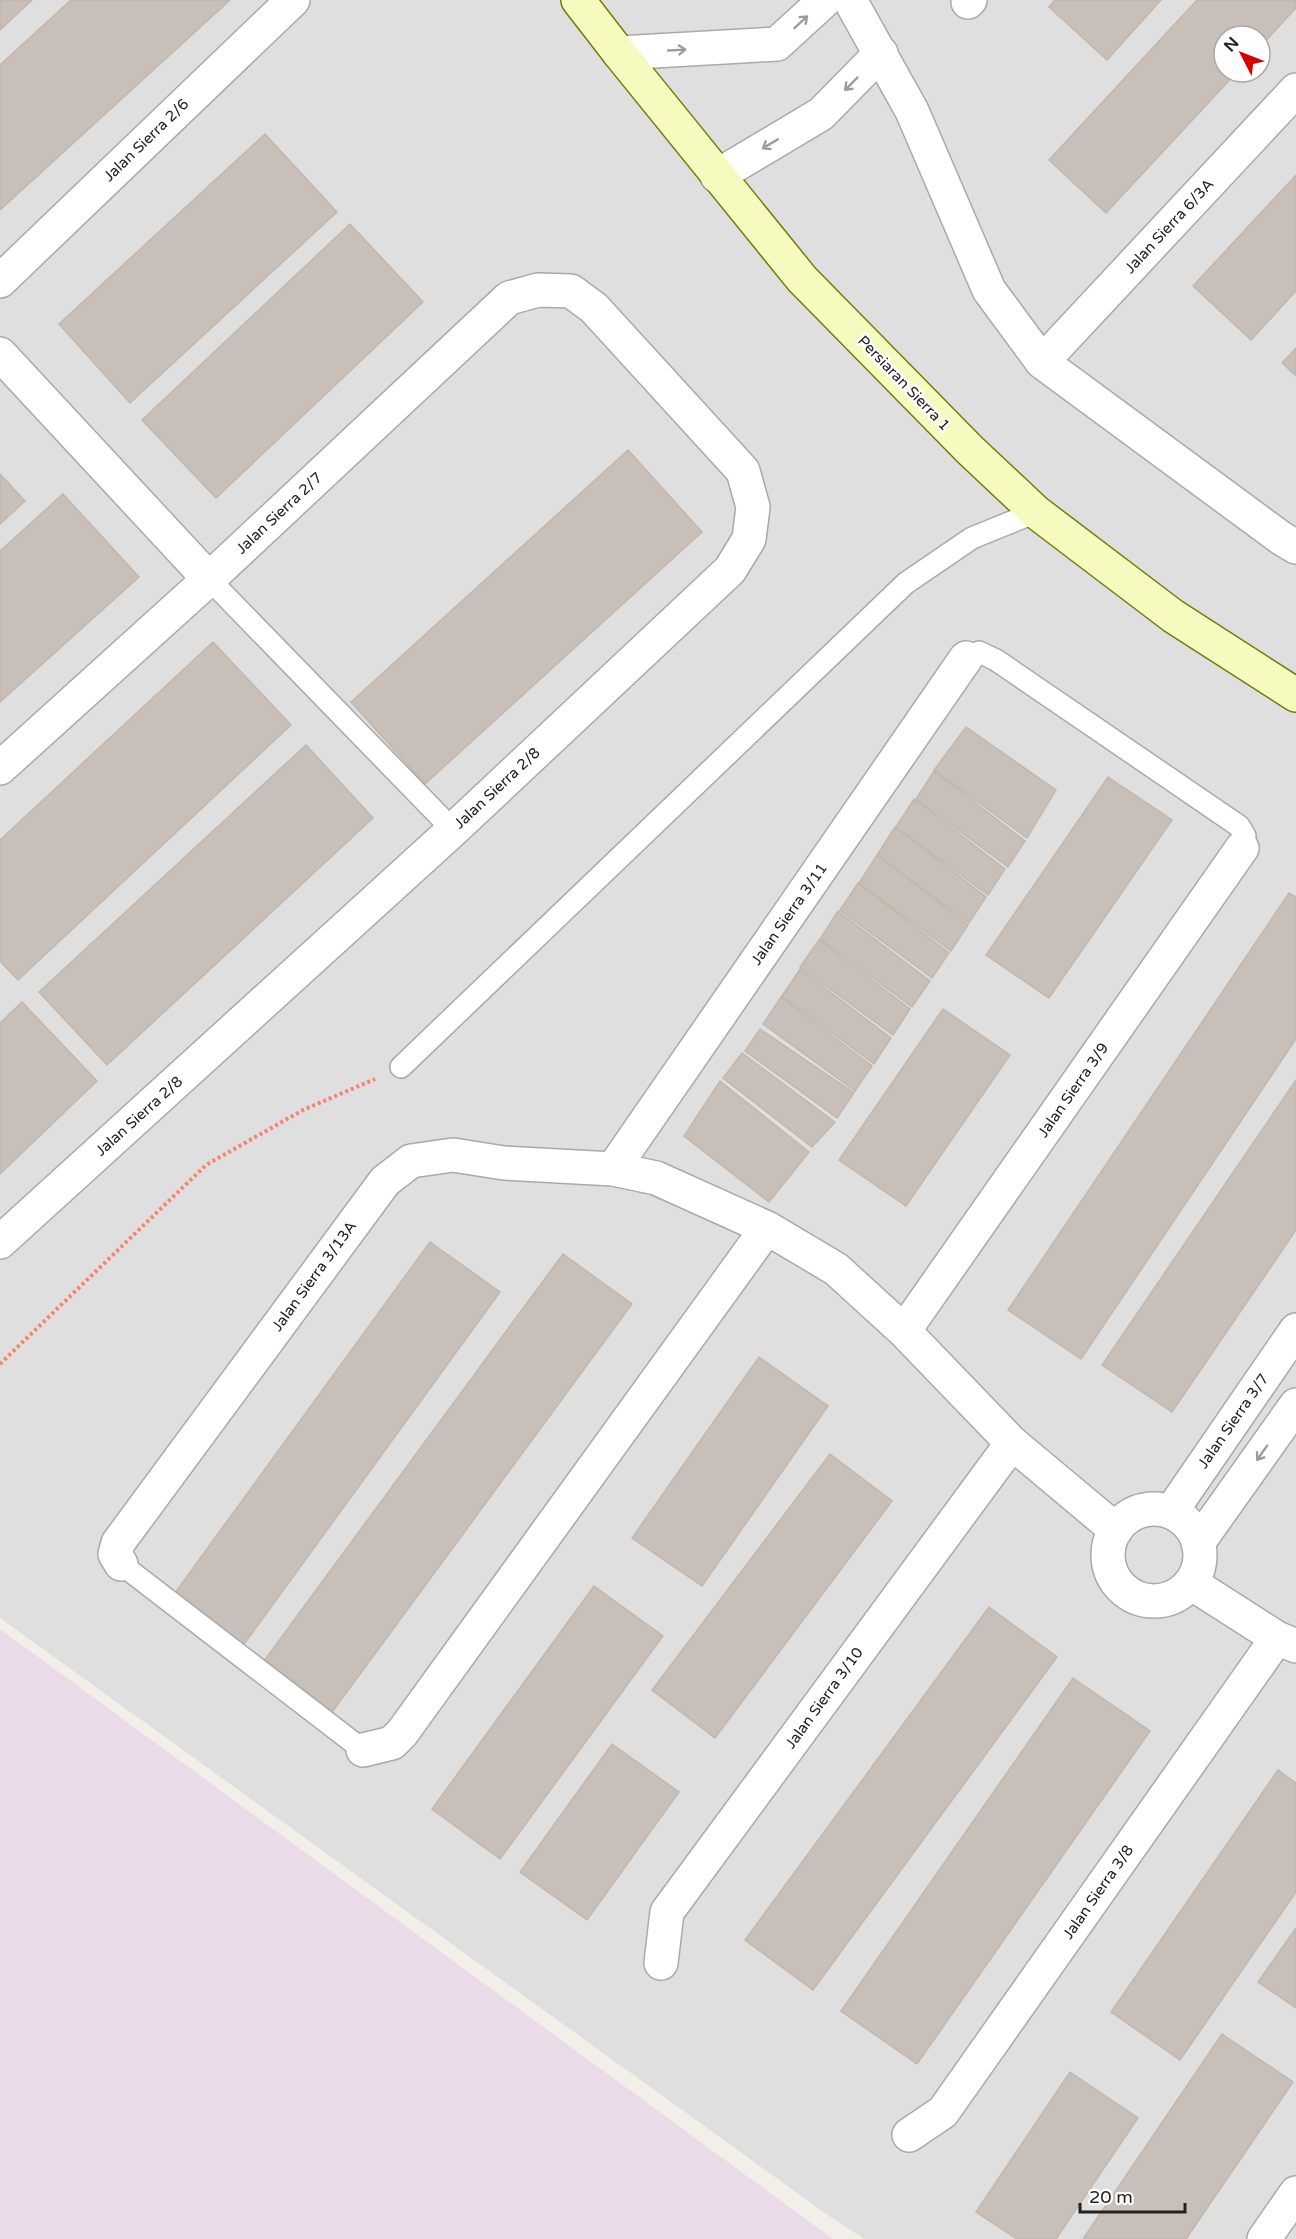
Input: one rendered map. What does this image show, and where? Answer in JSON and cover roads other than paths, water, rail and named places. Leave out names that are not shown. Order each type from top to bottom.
[{"type":"street","name":"Jalan Sierra 2/6","points":[[0,280],[293,0]]},
{"type":"street","name":"Persiaran Sierra 1","points":[[578,0],[802,279],[970,450],[1036,512],[1173,616],[1296,695]]},
{"type":"street","points":[[619,53],[777,44],[825,0]]},
{"type":"street","points":[[850,0],[912,111],[989,290],[1042,362],[1291,536]]},
{"type":"street","points":[[717,176],[821,114],[881,53]]},
{"type":"street","name":"Jalan Sierra 6/3A","points":[[1042,362],[1296,90]]},
{"type":"street","name":"Jalan Sierra 2/7","points":[[0,768],[209,579],[509,298],[538,290],[571,291]]},
{"type":"street","name":"Jalan Sierra 2/8","points":[[0,1242],[453,830],[730,570],[749,540],[753,507],[743,471],[594,308],[571,291]]},
{"type":"street","points":[[0,354],[209,579]]},
{"type":"street","name":"Jalan Sierra 3/11","points":[[613,1169],[966,658]]},
{"type":"street","name":"Jalan Sierra 3/9","points":[[904,1331],[1242,848]]},
{"type":"street","name":"Jalan Sierra 3/13A","points":[[121,1564],[115,1554],[117,1543],[385,1180],[411,1161],[453,1155],[504,1163],[613,1169],[656,1178],[767,1228],[836,1269],[904,1331],[1012,1443],[1116,1530]]},
{"type":"street","points":[[363,1750],[392,1743],[402,1733],[767,1228]]},
{"type":"street","name":"Jalan Sierra 3/7","points":[[1171,1512],[1291,1349]]},
{"type":"street","points":[[1198,1543],[1296,1405]]},
{"type":"street","name":"Jalan Sierra 3/10","points":[[661,1963],[667,1912],[1012,1443]]},
{"type":"street","points":[[1155,1509],[1171,1512],[1183,1519],[1193,1530],[1200,1557],[1191,1583],[1179,1594],[1165,1600],[1149,1601],[1128,1593],[1113,1576],[1108,1560],[1109,1545],[1116,1530],[1126,1519],[1140,1512],[1155,1509]]},
{"type":"street","points":[[1191,1583],[1286,1642]]},
{"type":"street","name":"Jalan Sierra 3/8","points":[[909,2135],[943,2112],[1286,1642]]},
{"type":"street","points":[[1264,2239],[1296,2193]]},
{"type":"lane","points":[[400,1067],[906,584],[972,538],[1036,512]]},
{"type":"lane","points":[[209,579],[453,830]]},
{"type":"lane","points":[[966,658],[979,652],[996,660],[1239,826],[1245,836],[1242,848]]},
{"type":"lane","points":[[121,1564],[363,1750]]}]
